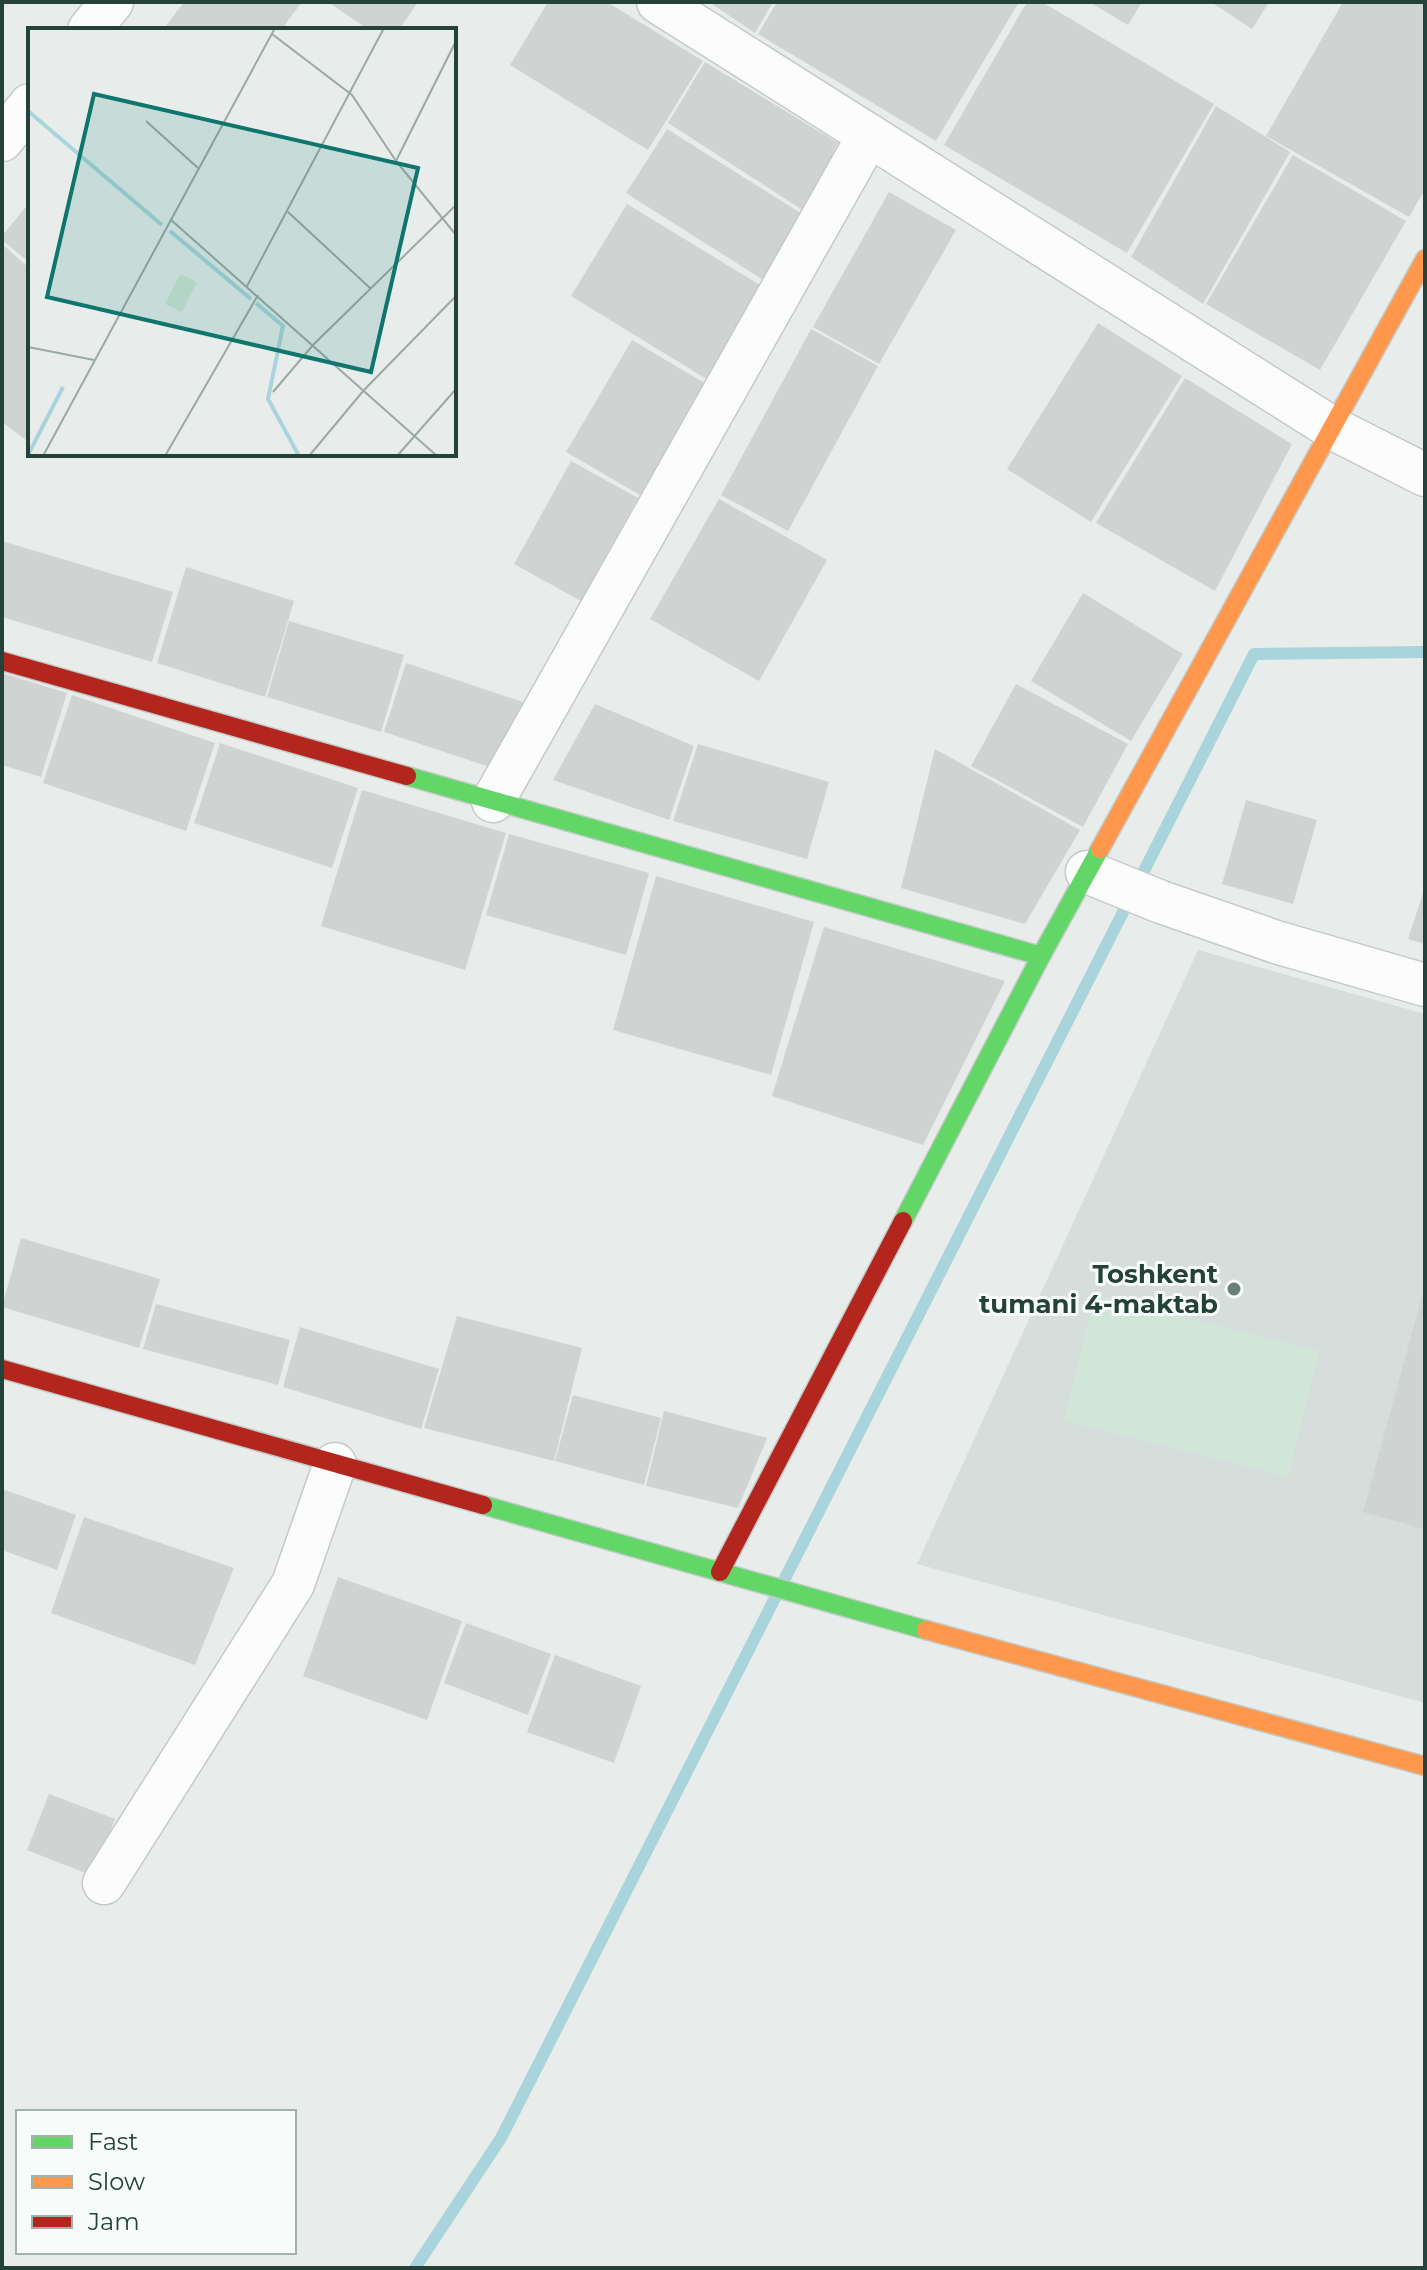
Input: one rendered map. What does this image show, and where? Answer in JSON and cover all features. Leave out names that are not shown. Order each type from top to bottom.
[{"type":"street","points":[[91,28],[112,2]]},
{"type":"street","points":[[658,2],[1332,428],[1425,475]]},
{"type":"street","points":[[2,140],[28,108]]},
{"type":"street","points":[[493,801],[869,135]]},
{"type":"street","points":[[720,1572],[1041,956],[1103,878],[1332,428],[1425,259]]},
{"type":"street","points":[[2,661],[1041,956]]},
{"type":"street","points":[[1103,878],[1276,942],[1425,985]]},
{"type":"street","points":[[2,1369],[832,1604],[1425,1766]]},
{"type":"street","points":[[104,1883],[293,1584],[335,1464]]},
{"type":"shaded area","name":"Toshkent tumani 4-maktab","points":[[1198,950],[1425,1014],[1425,1703],[917,1564]]},
{"type":"green space","points":[[1095,1295],[1319,1351],[1288,1477],[1064,1421]]},
{"type":"building","points":[[184,2],[302,2],[282,28],[164,28]]},
{"type":"building","points":[[328,2],[418,2],[400,28],[366,28]]},
{"type":"building","points":[[548,2],[607,2],[703,61],[648,150],[510,65]]},
{"type":"building","points":[[709,2],[773,2],[755,33]]},
{"type":"building","points":[[777,2],[1019,2],[936,141],[758,34]]},
{"type":"building","points":[[1027,2],[1042,2],[1214,104],[1127,253],[944,145]]},
{"type":"building","points":[[1089,2],[1142,2],[1128,25]]},
{"type":"building","points":[[1211,2],[1269,2],[1252,29]]},
{"type":"building","points":[[1343,2],[1425,2],[1425,189],[1409,217],[1266,136]]},
{"type":"building","points":[[705,62],[838,143],[804,211],[668,123]]},
{"type":"building","points":[[1216,106],[1290,152],[1203,304],[1131,257]]},
{"type":"building","points":[[667,129],[802,214],[768,283],[626,193]]},
{"type":"building","points":[[1293,155],[1406,221],[1320,370],[1206,304]]},
{"type":"building","points":[[889,192],[956,230],[879,364],[813,327]]},
{"type":"building","points":[[28,204],[28,261],[2,240]]},
{"type":"building","points":[[627,204],[765,288],[708,380],[571,296]]},
{"type":"building","points":[[2,244],[28,267],[28,442],[2,422]]},
{"type":"building","points":[[1098,323],[1182,376],[1091,522],[1007,469]]},
{"type":"building","points":[[811,329],[878,366],[788,531],[721,495]]},
{"type":"building","points":[[632,340],[706,384],[640,495],[566,452]]},
{"type":"building","points":[[1185,378],[1292,444],[1215,591],[1096,523]]},
{"type":"building","points":[[571,461],[638,498],[581,601],[514,564]]},
{"type":"building","points":[[719,499],[827,560],[759,681],[650,619]]},
{"type":"building","points":[[2,541],[173,592],[152,662],[2,617]]},
{"type":"building","points":[[186,567],[294,601],[265,697],[157,663]]},
{"type":"building","points":[[1083,593],[1183,654],[1131,741],[1031,681]]},
{"type":"building","points":[[289,621],[404,655],[381,732],[267,697]]},
{"type":"building","points":[[406,663],[538,707],[499,770],[384,732]]},
{"type":"building","points":[[2,673],[67,693],[41,777],[2,765]]},
{"type":"building","points":[[1016,684],[1128,744],[1083,827],[971,766]]},
{"type":"building","points":[[72,695],[215,743],[186,831],[43,783]]},
{"type":"building","points":[[595,704],[694,746],[669,820],[553,780]]},
{"type":"building","points":[[220,743],[358,788],[332,868],[194,823]]},
{"type":"building","points":[[698,744],[829,782],[807,859],[673,821]]},
{"type":"building","points":[[935,749],[1080,830],[1025,924],[901,888]]},
{"type":"building","points":[[362,790],[506,833],[465,970],[321,926]]},
{"type":"building","points":[[1246,800],[1317,820],[1293,904],[1222,884]]},
{"type":"building","points":[[509,834],[649,873],[626,955],[486,915]]},
{"type":"building","points":[[656,876],[814,922],[771,1075],[613,1030]]},
{"type":"building","points":[[1425,890],[1425,944],[1408,939]]},
{"type":"building","points":[[824,927],[1005,981],[923,1145],[772,1096]]},
{"type":"building","points":[[21,1238],[160,1279],[139,1348],[2,1307]]},
{"type":"building","points":[[1425,1289],[1424,1529],[1363,1512]]},
{"type":"building","points":[[156,1304],[290,1340],[278,1385],[143,1349]]},
{"type":"building","points":[[457,1316],[582,1348],[554,1461],[424,1428]]},
{"type":"building","points":[[300,1327],[439,1369],[421,1429],[283,1387]]},
{"type":"building","points":[[573,1395],[661,1418],[644,1485],[555,1461]]},
{"type":"building","points":[[664,1411],[767,1438],[738,1508],[646,1486]]},
{"type":"building","points":[[2,1489],[76,1515],[57,1570],[2,1550]]},
{"type":"building","points":[[84,1517],[234,1568],[195,1665],[51,1613]]},
{"type":"building","points":[[338,1577],[462,1621],[427,1720],[303,1676]]},
{"type":"building","points":[[466,1623],[551,1654],[528,1715],[444,1683]]},
{"type":"building","points":[[555,1655],[641,1686],[614,1763],[527,1732]]},
{"type":"building","points":[[49,1794],[115,1819],[93,1876],[27,1850]]},
{"type":"waterway","points":[[415,2268],[501,2138],[1254,654],[1425,652]]},
{"type":"traffic: fast","points":[[407,776],[1041,956]]},
{"type":"traffic: fast","points":[[903,1221],[1100,849]]},
{"type":"traffic: fast","points":[[483,1505],[926,1630]]},
{"type":"traffic: slow","points":[[1100,849],[1425,259]]},
{"type":"traffic: slow","points":[[926,1630],[1425,1766]]},
{"type":"traffic: jam","points":[[2,661],[407,776]]},
{"type":"traffic: jam","points":[[720,1572],[903,1221]]},
{"type":"traffic: jam","points":[[2,1369],[483,1505]]},
{"type":"place","name":"Toshkent tumani 4-maktab","points":[[1234,1289]]}]
